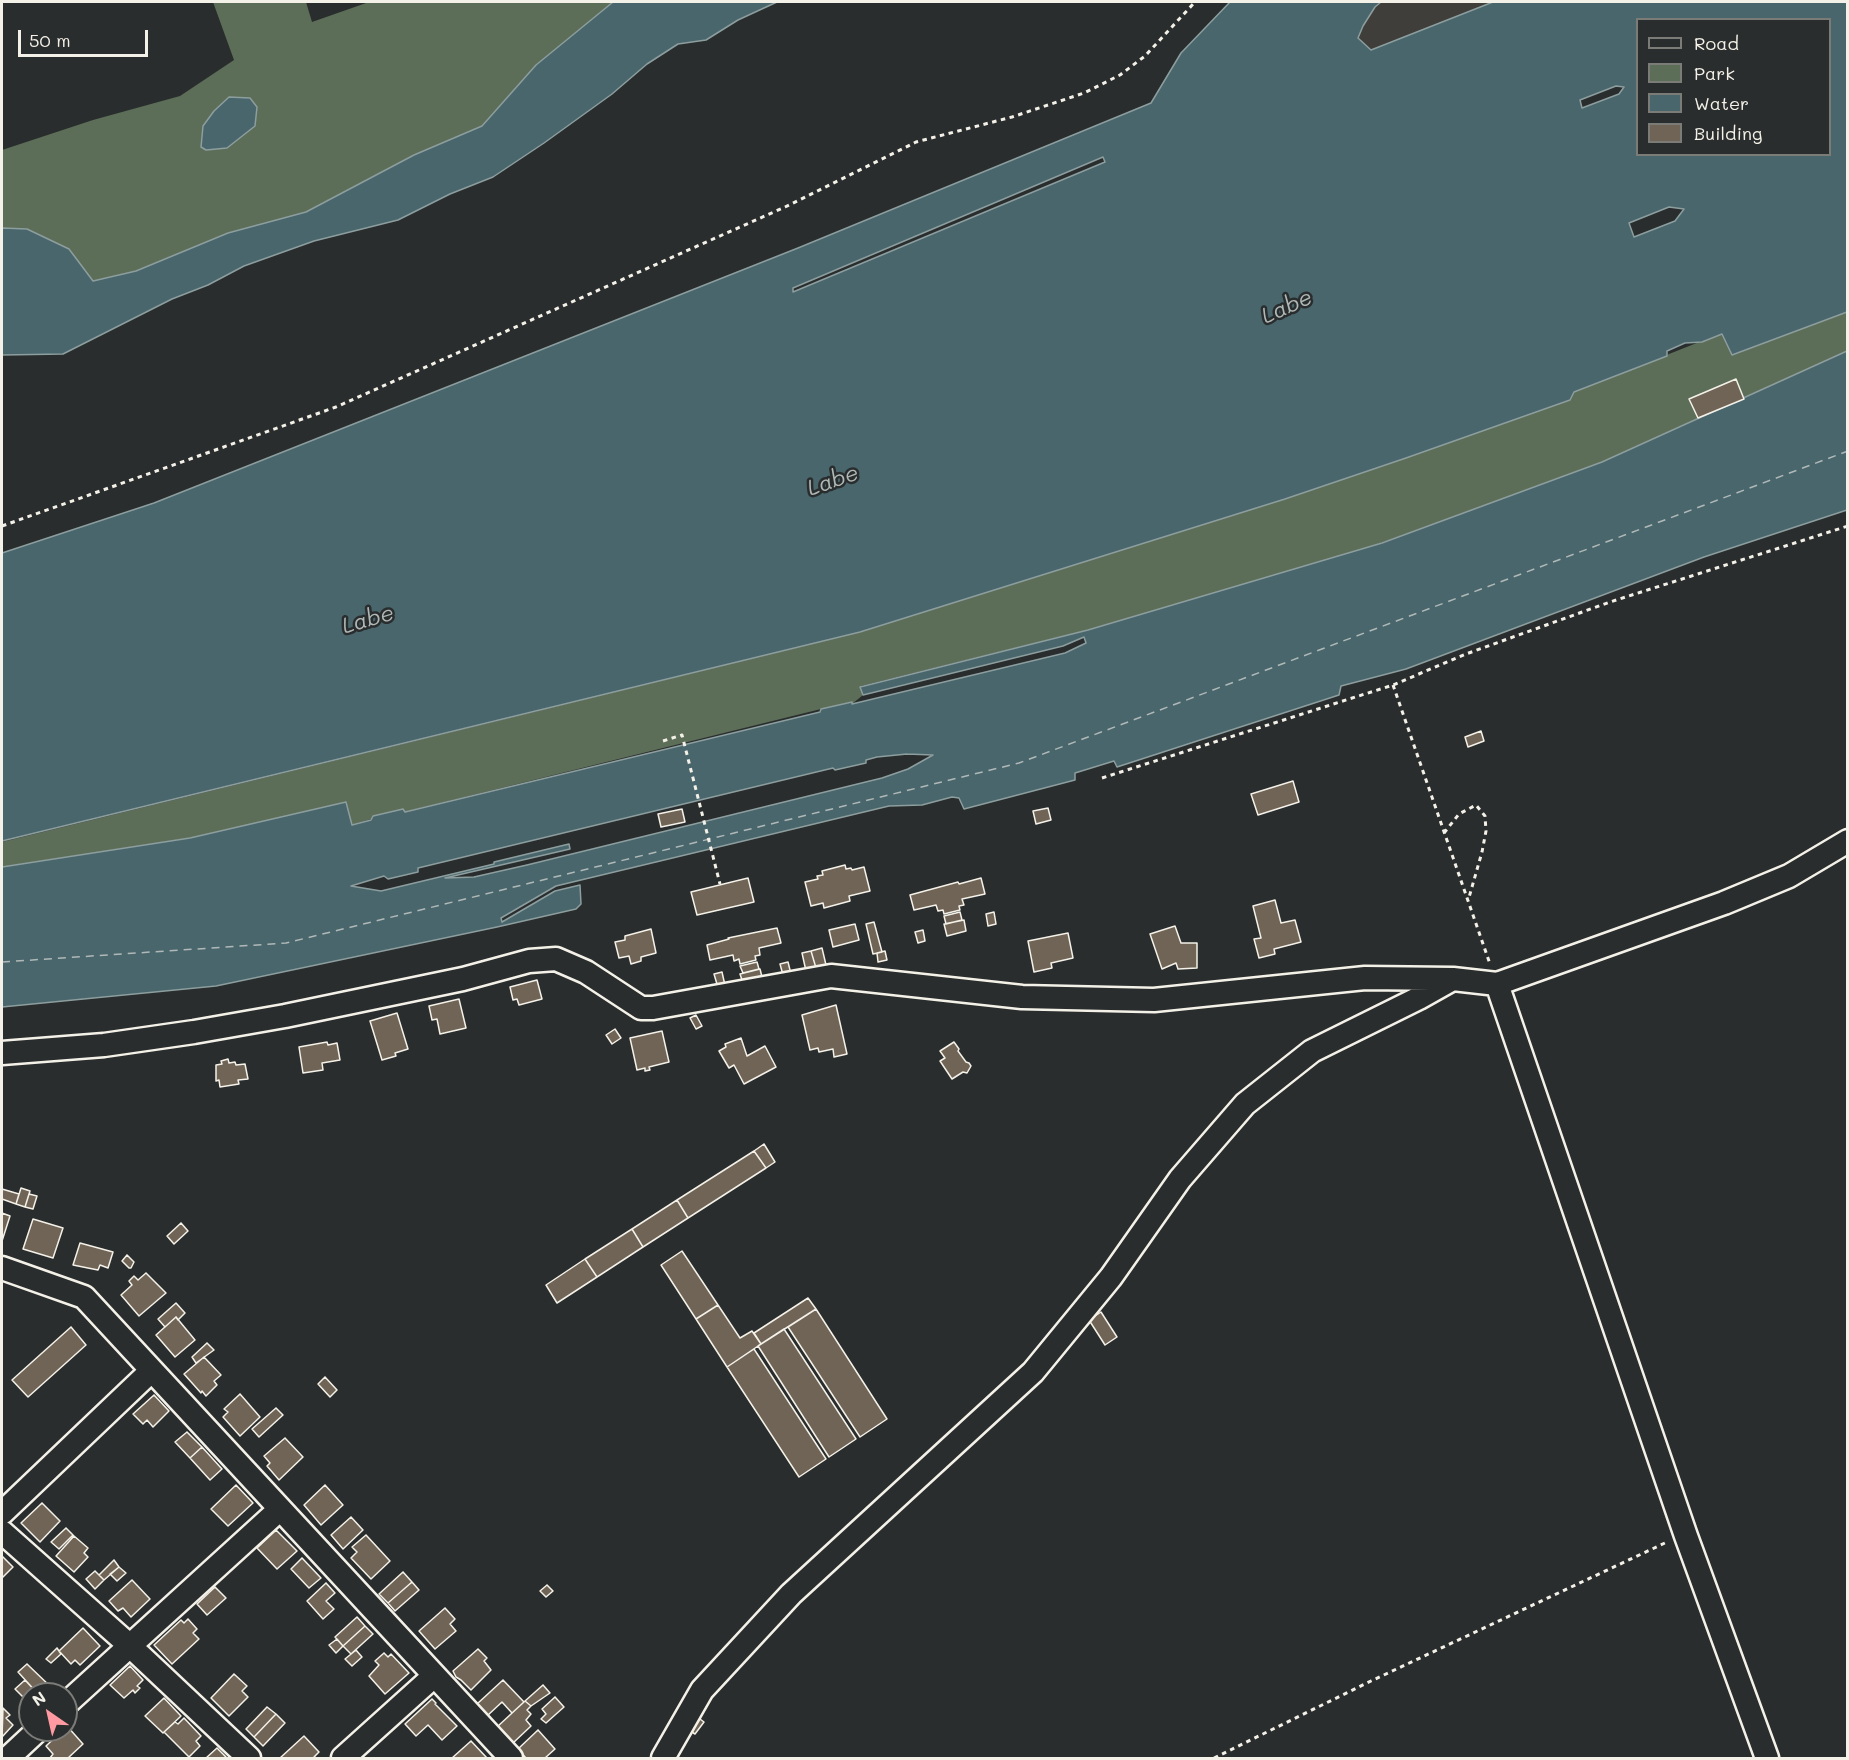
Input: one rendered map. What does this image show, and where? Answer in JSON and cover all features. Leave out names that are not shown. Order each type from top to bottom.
[{"type":"street","points":[[2,1053],[104,1045],[194,1032],[285,1016],[463,979],[529,961],[556,960],[586,972],[641,1008],[653,1008],[831,976],[1022,997],[1154,1000],[1365,978],[1453,979],[1497,984],[1724,903],[1790,876],[1848,842]]},
{"type":"street","points":[[663,1758],[702,1690],[790,1594],[1033,1372],[1111,1277],[1180,1179],[1245,1104],[1312,1051],[1453,979]]},
{"type":"street","points":[[1497,984],[1686,1536],[1767,1758]]},
{"type":"street","points":[[2,1268],[84,1298],[511,1758]]},
{"type":"street","points":[[2,1513],[151,1371]]},
{"type":"street","points":[[78,1693],[279,1510]]},
{"type":"street","points":[[2,1532],[129,1645],[249,1758]]},
{"type":"street","points":[[343,1758],[434,1676]]},
{"type":"street","points":[[8,1758],[25,1742]]},
{"type":"path","points":[[2,526],[336,407],[785,207],[916,142],[1012,117],[1084,93],[1120,75],[1145,56],[1195,2]]},
{"type":"path","points":[[1102,778],[1393,686],[1466,654],[1610,602],[1848,526]]},
{"type":"path","points":[[1393,686],[1497,984]]},
{"type":"path","points":[[663,741],[682,735],[720,884]]},
{"type":"path","points":[[1444,833],[1459,814],[1476,805],[1485,816],[1486,831],[1482,852],[1468,901]]},
{"type":"path","points":[[1214,1758],[1571,1586],[1665,1543],[1686,1536]]},
{"type":"shaded area","points":[[1381,2],[1493,2],[1371,50],[1358,39],[1363,26]]},
{"type":"green space","points":[[213,2],[306,2],[312,22],[369,2],[613,2],[536,65],[482,126],[414,155],[306,212],[228,233],[136,271],[93,281],[69,249],[27,229],[2,228],[2,150],[93,120],[180,96],[234,60]]},
{"type":"green space","points":[[1847,312],[1847,351],[1602,462],[1535,489],[1352,553],[1088,630],[861,686],[863,695],[852,704],[851,702],[821,709],[404,812],[403,809],[373,816],[371,819],[351,825],[346,802],[190,838],[2,867],[2,842],[860,632],[1573,392],[1722,333],[1732,355]]},
{"type":"water","points":[[613,2],[777,2],[738,20],[706,40],[678,44],[647,64],[612,94],[544,143],[493,177],[450,194],[398,220],[314,241],[244,266],[208,285],[172,299],[63,354],[2,355],[2,228],[27,229],[69,249],[93,281],[136,271],[228,233],[306,212],[414,155],[482,126],[536,65]]},
{"type":"water","name":"Labe","points":[[1230,2],[1381,2],[1375,7],[1358,38],[1371,50],[1493,2],[1847,2],[1847,312],[1732,355],[1722,334],[1702,342],[1685,343],[1667,351],[1667,356],[1574,392],[1570,400],[1406,458],[1285,499],[860,632],[2,841],[2,553],[154,503],[798,248],[1151,103],[1181,53]],"holes":[[[1616,86],[1624,87],[1619,94],[1582,108],[1580,100]],[[1103,157],[1105,162],[793,292],[793,288]],[[1669,207],[1684,209],[1675,221],[1634,237],[1629,223]]]},
{"type":"water","points":[[229,97],[250,98],[257,107],[255,126],[227,148],[206,150],[201,147],[203,126],[214,111]]},
{"type":"water","points":[[1847,351],[1847,510],[1704,557],[1406,669],[1341,686],[1339,695],[1117,767],[1114,761],[1075,773],[1075,780],[964,809],[959,798],[952,797],[922,805],[889,806],[556,886],[501,918],[502,922],[555,891],[580,885],[581,904],[576,909],[216,986],[2,1007],[2,867],[190,838],[346,802],[352,825],[371,820],[373,816],[403,809],[405,812],[820,712],[821,709],[852,702],[852,704],[1065,653],[1086,643],[1084,637],[1063,646],[863,695],[860,687],[1088,630],[1382,543],[1602,462]],"holes":[[[907,754],[933,755],[908,769],[882,778],[474,877],[445,878],[570,849],[569,844],[381,891],[351,886],[384,876],[388,879],[418,872],[418,868],[833,768],[835,770],[866,763],[866,760],[877,757]]]},
{"type":"building","points":[[1736,379],[1744,399],[1698,418],[1689,399]]},
{"type":"building","points":[[1481,731],[1484,741],[1468,747],[1465,737]]},
{"type":"building","points":[[1293,781],[1299,802],[1258,815],[1251,794]]},
{"type":"building","points":[[1048,808],[1051,820],[1036,824],[1033,811]]},
{"type":"building","points":[[682,809],[685,822],[661,827],[658,814]]},
{"type":"building","points":[[845,865],[846,869],[851,868],[852,870],[864,867],[870,891],[849,896],[850,901],[824,908],[823,903],[811,906],[805,882],[818,879],[817,876],[823,875],[822,871]]},
{"type":"building","points":[[748,878],[754,902],[697,915],[691,892]]},
{"type":"building","points":[[981,878],[985,894],[962,899],[964,905],[959,906],[960,910],[944,914],[943,910],[938,911],[936,905],[914,910],[910,895]]},
{"type":"building","points":[[1275,900],[1281,923],[1295,920],[1301,942],[1274,949],[1275,954],[1259,958],[1254,939],[1261,938],[1253,906]]},
{"type":"building","points":[[960,912],[962,920],[946,924],[944,916]]},
{"type":"building","points":[[994,912],[996,924],[988,926],[986,914]]},
{"type":"building","points":[[964,920],[966,931],[947,936],[944,924]]},
{"type":"building","points":[[874,922],[882,952],[873,954],[866,924]]},
{"type":"building","points":[[855,924],[859,940],[833,947],[829,930]]},
{"type":"building","points":[[1175,926],[1181,943],[1197,943],[1197,968],[1178,969],[1176,963],[1162,969],[1150,934]]},
{"type":"building","points":[[777,928],[781,943],[759,948],[760,955],[755,956],[756,960],[740,964],[739,959],[734,961],[733,955],[710,960],[707,945],[728,938]]},
{"type":"building","points":[[651,929],[656,953],[641,957],[641,961],[631,964],[629,956],[619,958],[615,942],[625,940],[625,936]]},
{"type":"building","points":[[923,930],[925,941],[918,943],[915,932]]},
{"type":"building","points":[[1068,933],[1073,958],[1051,963],[1052,968],[1034,972],[1028,941]]},
{"type":"building","points":[[822,948],[826,965],[816,968],[811,951]]},
{"type":"building","points":[[811,951],[816,968],[806,971],[802,953]]},
{"type":"building","points":[[885,951],[887,960],[878,962],[877,953]]},
{"type":"building","points":[[757,962],[759,969],[743,973],[740,966]]},
{"type":"building","points":[[788,962],[791,974],[783,975],[780,964]]},
{"type":"building","points":[[760,969],[763,981],[744,986],[740,974]]},
{"type":"building","points":[[722,972],[726,990],[719,991],[714,974]]},
{"type":"building","points":[[537,980],[542,999],[519,1005],[517,999],[513,1000],[510,987]]},
{"type":"building","points":[[459,999],[466,1028],[440,1034],[437,1019],[432,1020],[429,1006]]},
{"type":"building","points":[[836,1005],[847,1054],[834,1057],[833,1049],[819,1052],[818,1048],[810,1050],[802,1015]]},
{"type":"building","points":[[397,1013],[408,1049],[382,1060],[370,1021]]},
{"type":"building","points":[[696,1015],[702,1026],[696,1029],[690,1018]]},
{"type":"building","points":[[615,1029],[621,1038],[612,1044],[606,1035]]},
{"type":"building","points":[[662,1031],[669,1062],[649,1067],[650,1070],[645,1071],[645,1068],[637,1070],[630,1038]]},
{"type":"building","points":[[741,1038],[747,1056],[765,1046],[776,1067],[744,1084],[734,1065],[729,1068],[719,1051],[726,1047],[725,1044]]},
{"type":"building","points":[[327,1042],[328,1045],[337,1043],[340,1060],[322,1063],[323,1070],[303,1073],[299,1047]]},
{"type":"building","points":[[954,1042],[958,1051],[971,1066],[967,1073],[963,1072],[952,1079],[940,1061],[945,1058],[940,1051]]},
{"type":"building","points":[[228,1059],[229,1063],[245,1064],[248,1079],[238,1080],[239,1084],[220,1087],[219,1080],[216,1081],[216,1065]]},
{"type":"building","points":[[764,1144],[775,1162],[766,1168],[754,1151]]},
{"type":"building","points":[[754,1151],[766,1168],[688,1218],[677,1200]]},
{"type":"building","points":[[21,1188],[30,1191],[25,1207],[16,1204]]},
{"type":"building","points":[[2,1189],[19,1194],[16,1204],[2,1199]]},
{"type":"building","points":[[29,1194],[37,1196],[33,1209],[25,1207]]},
{"type":"building","points":[[677,1200],[688,1218],[643,1247],[632,1229]]},
{"type":"building","points":[[2,1213],[10,1216],[2,1241]]},
{"type":"building","points":[[33,1219],[63,1228],[53,1258],[23,1249]]},
{"type":"building","points":[[181,1223],[188,1231],[174,1244],[167,1236]]},
{"type":"building","points":[[632,1229],[643,1247],[597,1277],[585,1259]]},
{"type":"building","points":[[80,1243],[113,1252],[108,1268],[100,1265],[98,1270],[73,1265]]},
{"type":"building","points":[[682,1251],[718,1305],[696,1319],[661,1265]]},
{"type":"building","points":[[127,1255],[134,1262],[131,1268],[122,1261]]},
{"type":"building","points":[[585,1259],[597,1277],[557,1303],[546,1285]]},
{"type":"building","points":[[146,1273],[166,1293],[139,1316],[121,1295],[132,1285],[129,1281],[134,1276],[138,1280]]},
{"type":"building","points":[[808,1298],[816,1309],[761,1344],[754,1333]]},
{"type":"building","points":[[176,1303],[185,1313],[178,1320],[176,1317],[165,1327],[158,1319]]},
{"type":"building","points":[[718,1305],[740,1338],[752,1331],[761,1344],[727,1367],[696,1319]]},
{"type":"building","points":[[816,1309],[887,1419],[860,1437],[788,1327]]},
{"type":"building","points":[[1101,1312],[1117,1337],[1105,1345],[1089,1320]]},
{"type":"building","points":[[176,1317],[195,1340],[175,1357],[156,1335]]},
{"type":"building","points":[[71,1327],[86,1345],[28,1397],[12,1380]]},
{"type":"building","points":[[784,1329],[856,1439],[829,1457],[758,1346]]},
{"type":"building","points":[[207,1343],[214,1350],[196,1363],[192,1357]]},
{"type":"building","points":[[754,1349],[826,1459],[799,1477],[727,1367]]},
{"type":"building","points":[[204,1357],[221,1375],[214,1381],[217,1385],[206,1396],[184,1374]]},
{"type":"building","points":[[325,1377],[337,1390],[330,1397],[318,1384]]},
{"type":"building","points":[[240,1394],[260,1417],[240,1436],[223,1417],[228,1412],[224,1409]]},
{"type":"building","points":[[154,1395],[169,1411],[153,1427],[147,1420],[143,1424],[133,1414]]},
{"type":"building","points":[[276,1408],[283,1415],[259,1437],[252,1429]]},
{"type":"building","points":[[187,1432],[202,1447],[190,1458],[175,1442]]},
{"type":"building","points":[[285,1438],[303,1457],[279,1480],[267,1466],[270,1463],[264,1456]]},
{"type":"building","points":[[202,1447],[222,1469],[210,1480],[190,1458]]},
{"type":"building","points":[[236,1485],[253,1503],[228,1526],[211,1509]]},
{"type":"building","points":[[325,1485],[343,1505],[321,1525],[304,1505]]},
{"type":"building","points":[[42,1503],[60,1521],[40,1542],[21,1523]]},
{"type":"building","points":[[351,1517],[363,1530],[343,1549],[331,1535]]},
{"type":"building","points":[[66,1528],[73,1535],[59,1549],[51,1542]]},
{"type":"building","points":[[276,1530],[297,1551],[277,1569],[257,1548]]},
{"type":"building","points":[[366,1535],[390,1561],[371,1579],[351,1558],[357,1552],[352,1547]]},
{"type":"building","points":[[74,1536],[88,1548],[84,1553],[88,1557],[74,1572],[56,1556]]},
{"type":"building","points":[[2,1556],[13,1567],[2,1578]]},
{"type":"building","points":[[302,1558],[321,1578],[309,1588],[291,1569]]},
{"type":"building","points":[[114,1560],[119,1567],[104,1580],[99,1575]]},
{"type":"building","points":[[119,1567],[126,1573],[117,1581],[110,1574]]},
{"type":"building","points":[[95,1571],[104,1580],[95,1589],[86,1579]]},
{"type":"building","points":[[403,1572],[412,1582],[388,1603],[379,1594]]},
{"type":"building","points":[[132,1580],[150,1599],[131,1617],[123,1608],[118,1611],[109,1601]]},
{"type":"building","points":[[412,1582],[419,1590],[395,1611],[388,1603]]},
{"type":"building","points":[[326,1583],[335,1593],[326,1601],[334,1609],[323,1619],[307,1601]]},
{"type":"building","points":[[547,1585],[553,1591],[546,1597],[540,1591]]},
{"type":"building","points":[[215,1587],[226,1598],[207,1615],[197,1604]]},
{"type":"building","points":[[445,1608],[455,1619],[450,1624],[456,1631],[435,1649],[419,1631]]},
{"type":"building","points":[[357,1617],[365,1626],[343,1646],[335,1637]]},
{"type":"building","points":[[188,1619],[197,1629],[193,1633],[199,1639],[172,1664],[154,1645],[181,1620],[184,1623]]},
{"type":"building","points":[[365,1626],[373,1634],[351,1654],[343,1646]]},
{"type":"building","points":[[83,1628],[100,1646],[80,1665],[75,1660],[71,1664],[59,1651]]},
{"type":"building","points":[[337,1639],[343,1646],[336,1653],[329,1645]]},
{"type":"building","points":[[57,1648],[61,1654],[51,1663],[46,1659]]},
{"type":"building","points":[[478,1649],[487,1658],[484,1661],[491,1670],[471,1690],[456,1677],[453,1671]]},
{"type":"building","points":[[356,1650],[362,1657],[352,1666],[345,1659]]},
{"type":"building","points":[[384,1653],[388,1657],[391,1654],[409,1673],[385,1694],[369,1676],[379,1665],[375,1661]]},
{"type":"building","points":[[27,1664],[46,1682],[27,1682],[18,1672]]},
{"type":"building","points":[[130,1666],[143,1680],[137,1686],[140,1688],[135,1693],[133,1690],[124,1698],[110,1685]]},
{"type":"building","points":[[234,1674],[247,1686],[242,1691],[248,1697],[229,1716],[211,1698]]},
{"type":"building","points":[[503,1680],[524,1702],[512,1713],[502,1702],[487,1716],[477,1704]]},
{"type":"building","points":[[543,1685],[550,1693],[531,1706],[525,1701]]},
{"type":"building","points":[[555,1697],[564,1707],[546,1723],[541,1719],[546,1714],[542,1709]]},
{"type":"building","points":[[164,1698],[181,1716],[163,1733],[145,1716]]},
{"type":"building","points":[[432,1699],[457,1726],[442,1740],[428,1725],[416,1736],[405,1724]]},
{"type":"building","points":[[525,1701],[531,1706],[527,1710],[531,1714],[526,1720],[531,1726],[513,1743],[497,1727]]},
{"type":"building","points":[[267,1707],[276,1714],[254,1737],[246,1729]]},
{"type":"building","points":[[3,1708],[10,1715],[6,1718],[13,1725],[2,1737]]},
{"type":"building","points":[[276,1714],[285,1723],[263,1746],[254,1737]]},
{"type":"building","points":[[696,1716],[704,1722],[695,1734],[687,1729]]},
{"type":"building","points":[[184,1718],[201,1736],[196,1741],[200,1746],[189,1757],[164,1732],[175,1722],[178,1724]]},
{"type":"building","points":[[538,1730],[555,1749],[545,1758],[526,1758],[518,1749]]},
{"type":"building","points":[[304,1736],[319,1752],[314,1757],[316,1758],[280,1758]]},
{"type":"building","points":[[78,1738],[83,1744],[68,1758],[50,1758],[53,1754],[46,1746],[50,1742],[78,1742]]},
{"type":"building","points":[[471,1741],[487,1758],[452,1758]]},
{"type":"building","points":[[217,1748],[226,1757],[206,1758]]},
{"type":"ferry route","points":[[2,962],[286,943],[1019,763],[1848,451]]}]
